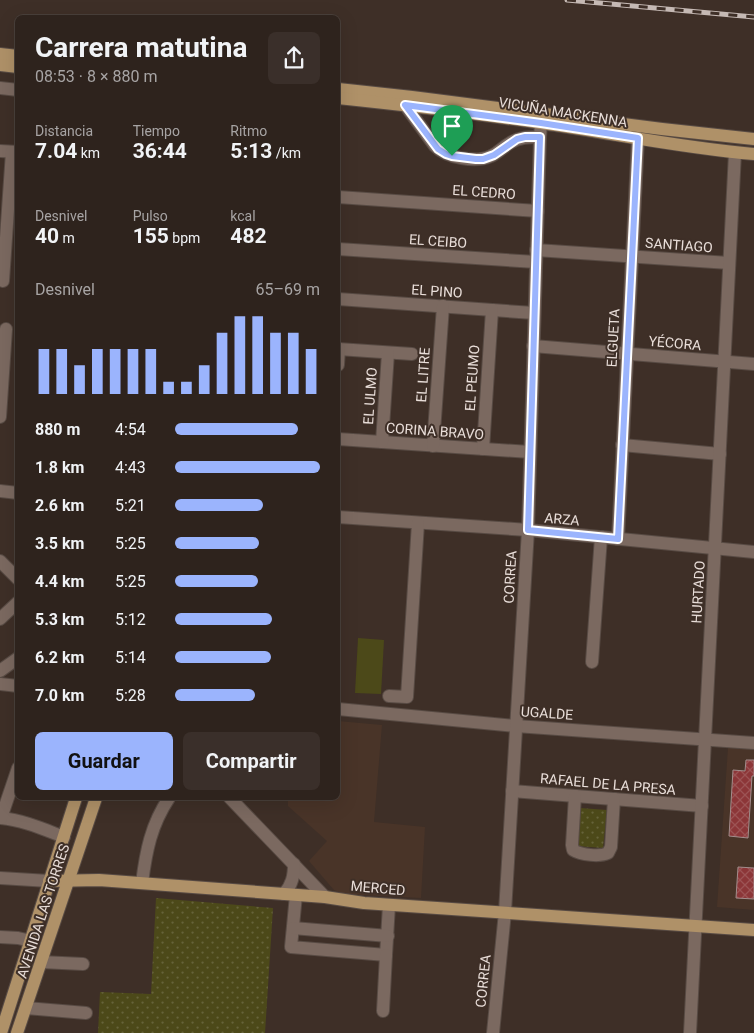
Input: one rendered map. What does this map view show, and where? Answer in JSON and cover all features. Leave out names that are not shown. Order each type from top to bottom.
[{"type":"main road","points":[[0,54],[15,56]]},
{"type":"main road","points":[[0,65],[15,67]]},
{"type":"main road","name":"VICUÑA MACKENNA","points":[[340,89],[754,140]]},
{"type":"main road","name":"VICUÑA MACKENNA","points":[[340,98],[541,123],[735,153],[754,154]]},
{"type":"main road","name":"AVENIDA LAS TORRES","points":[[2,1026],[75,800]]},
{"type":"main road","name":"AVENIDA LAS TORRES","points":[[17,1033],[95,800]]},
{"type":"main road","name":"MERCED","points":[[49,881],[98,880],[142,883],[325,897],[389,905],[754,930]]},
{"type":"street","points":[[0,88],[15,90]]},
{"type":"street","points":[[405,105],[438,149],[452,156],[483,159],[494,155],[517,139],[540,137]]},
{"type":"street","name":"CORREA","points":[[493,1033],[505,912],[528,530],[541,123]]},
{"type":"street","name":"ELGUETA","points":[[618,539],[638,138]]},
{"type":"street","points":[[2,274],[10,152]]},
{"type":"street","name":"HURTADO","points":[[690,1033],[735,153]]},
{"type":"street","name":"EL CEDRO","points":[[340,196],[538,212]]},
{"type":"street","name":"EL CEIBO","points":[[340,249],[536,256]]},
{"type":"street","name":"SANTIAGO","points":[[536,256],[632,256],[729,263]]},
{"type":"street","name":"EL PINO","points":[[340,299],[534,313]]},
{"type":"street","name":"EL LITRE","points":[[433,446],[443,306]]},
{"type":"street","name":"EL PEUMO","points":[[483,449],[492,310]]},
{"type":"street","points":[[0,417],[8,329]]},
{"type":"street","name":"YÉCORA","points":[[533,346],[754,364]]},
{"type":"street","points":[[340,349],[412,354]]},
{"type":"street","name":"EL ULMO","points":[[382,442],[388,353]]},
{"type":"street","name":"CORINA BRAVO","points":[[340,439],[530,452]]},
{"type":"street","points":[[622,445],[720,454]]},
{"type":"street","points":[[0,491],[15,493]]},
{"type":"street","name":"ARZA","points":[[340,517],[528,530],[754,552]]},
{"type":"street","points":[[388,696],[407,697],[418,523]]},
{"type":"street","points":[[592,662],[601,537]]},
{"type":"street","points":[[0,561],[15,576]]},
{"type":"street","points":[[0,619],[15,605]]},
{"type":"street","points":[[0,671],[15,660]]},
{"type":"street","points":[[0,684],[15,686]]},
{"type":"street","name":"UGALDE","points":[[340,709],[516,726],[754,743]]},
{"type":"street","points":[[15,776],[0,818],[25,822],[64,837]]},
{"type":"street","name":"RAFAEL DE LA PRESA","points":[[512,791],[702,806]]},
{"type":"street","points":[[576,796],[573,850],[578,853],[603,855],[608,853],[611,847],[614,799]]},
{"type":"street","points":[[142,883],[150,836],[158,816],[168,800]]},
{"type":"street","points":[[232,800],[325,897]]},
{"type":"street","points":[[294,864],[294,876],[290,894],[293,928],[292,947],[386,955]]},
{"type":"street","name":"MERCED","points":[[0,878],[49,881]]},
{"type":"street","points":[[383,1011],[389,905]]},
{"type":"street","points":[[293,928],[388,936]]},
{"type":"street","points":[[0,937],[31,941]]},
{"type":"street","points":[[41,962],[83,964]]},
{"type":"street","points":[[26,1008],[86,1013]]},
{"type":"shaded area","points":[[358,638],[384,640],[381,694],[355,693]]},
{"type":"shaded area","points":[[340,721],[382,725],[374,822],[425,827],[421,898],[343,894],[334,890],[309,861],[327,841],[288,806],[288,800],[340,800]]},
{"type":"shaded area","points":[[728,748],[754,749],[754,910],[717,907]]},
{"type":"shaded area","points":[[580,808],[607,810],[603,848],[576,846]]},
{"type":"shaded area","points":[[156,898],[273,908],[265,1033],[98,1033],[100,992],[151,994]]},
{"type":"building","points":[[746,760],[754,760],[748,838],[729,836],[733,770],[745,771]]},
{"type":"building","points":[[738,867],[754,868],[754,899],[736,898]]},
{"type":"railway","points":[[567,0],[754,17]]},
{"type":"route","points":[[405,105],[638,138],[618,539],[528,530],[540,137],[517,139],[494,155],[483,159],[452,156],[438,149],[405,105]]}]
